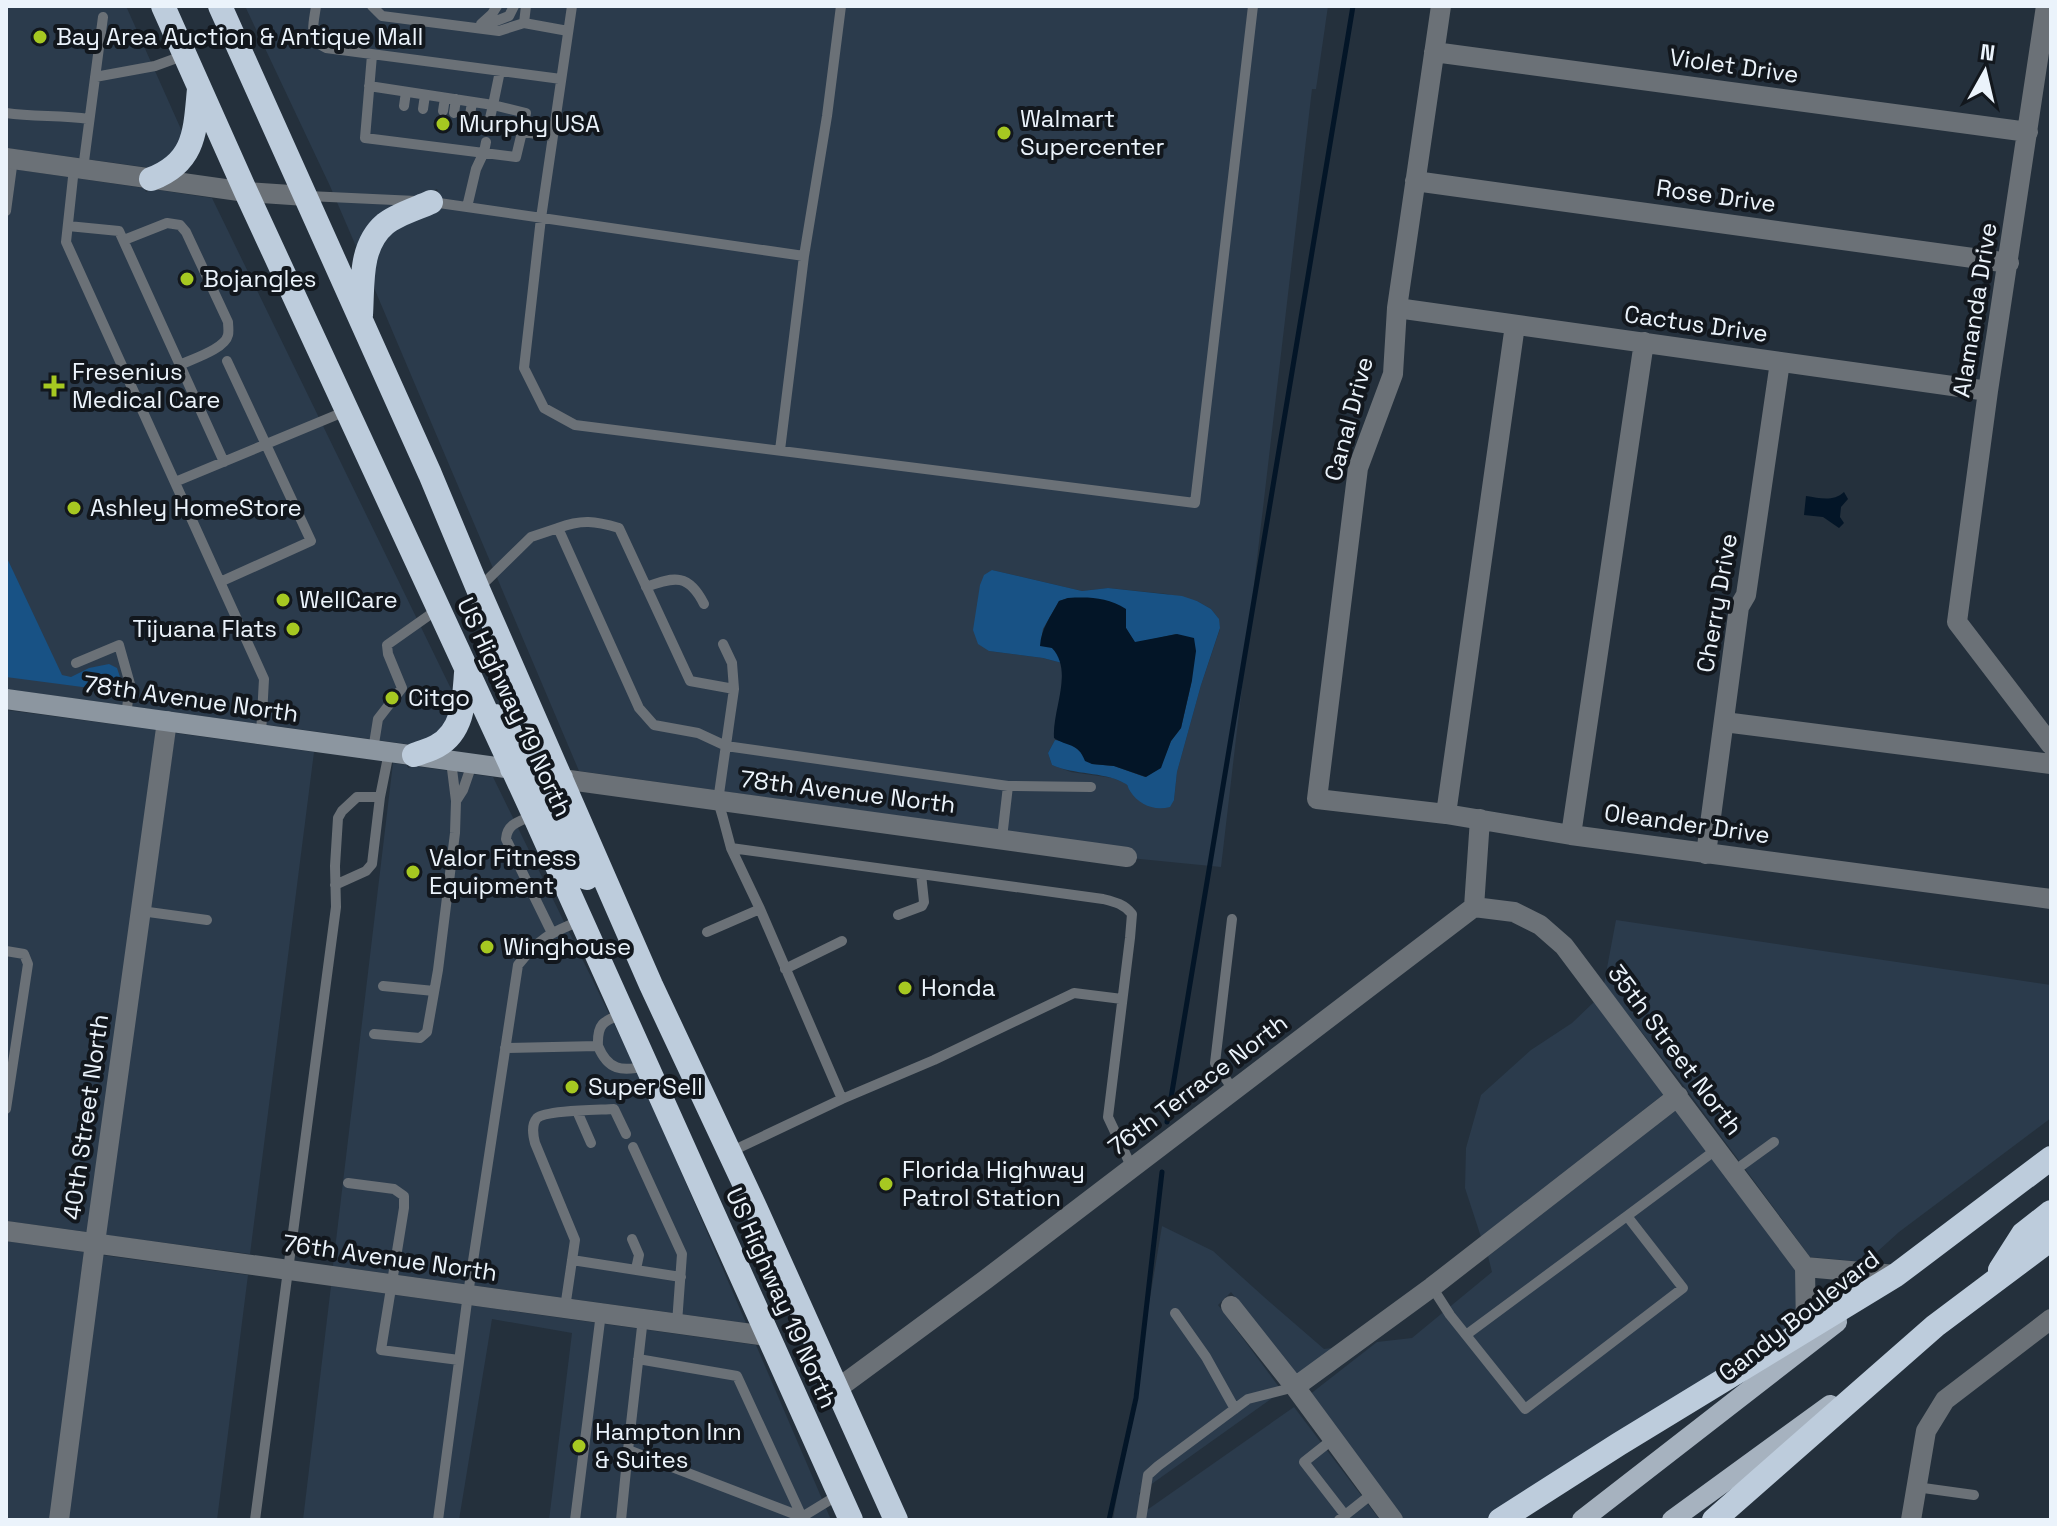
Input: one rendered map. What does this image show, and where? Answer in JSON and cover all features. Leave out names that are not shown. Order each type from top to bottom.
[{"type":"highway","name":"US Highway 19 North","points":[[163,6],[534,815],[851,1520]]},
{"type":"highway","name":"US Highway 19 North","points":[[220,6],[430,474],[651,985],[896,1520]]},
{"type":"highway","points":[[151,179],[167,173],[188,150],[195,132],[199,86]]},
{"type":"highway","points":[[361,321],[363,269],[370,242],[386,223],[431,202]]},
{"type":"highway","points":[[414,755],[440,745],[451,733],[462,713],[466,670]]},
{"type":"highway","points":[[480,699],[535,759],[562,779]]},
{"type":"highway","points":[[512,769],[545,790],[629,966],[651,985]]},
{"type":"highway","name":"Gandy Boulevard","points":[[1896,1275],[2051,1158]]},
{"type":"highway","points":[[1990,1285],[2023,1234],[2051,1212]]},
{"type":"highway","points":[[1714,1520],[1935,1326],[2051,1239]]},
{"type":"highway","points":[[1500,1520],[1896,1275]]},
{"type":"main road","name":"Gandy Boulevard","points":[[1582,1520],[1896,1275]]},
{"type":"main road","points":[[1672,1520],[1935,1326]]},
{"type":"street","name":"Canal Drive","points":[[1317,799],[1358,468],[1393,374],[1397,308],[1441,6]]},
{"type":"street","name":"Alamanda Drive","points":[[2046,6],[1957,622],[2051,745]]},
{"type":"street","name":"Violet Drive","points":[[1434,52],[2028,132]]},
{"type":"street","points":[[10,158],[246,192],[306,196]]},
{"type":"street","name":"Rose Drive","points":[[1415,181],[2009,263]]},
{"type":"street","name":"Cactus Drive","points":[[1397,308],[1988,391]]},
{"type":"street","points":[[1446,814],[1515,325]]},
{"type":"street","points":[[1571,835],[1644,342]]},
{"type":"street","name":"Cherry Drive","points":[[1706,854],[1739,607],[1746,595],[1780,362]]},
{"type":"street","name":"78th Avenue North","points":[[6,699],[512,769]]},
{"type":"street","name":"40th Street North","points":[[59,1520],[167,721]]},
{"type":"street","points":[[1724,722],[2051,764]]},
{"type":"street","name":"78th Avenue North","points":[[562,779],[1127,857]]},
{"type":"street","name":"Oleander Drive","points":[[1317,799],[1446,814],[1706,854],[2051,899]]},
{"type":"street","points":[[1474,907],[1480,819]]},
{"type":"street","name":"76th Terrace North","points":[[837,1389],[928,1324],[1474,907]]},
{"type":"street","name":"35th Street North","points":[[1474,907],[1514,912],[1540,925],[1564,946],[1805,1267]]},
{"type":"street","points":[[1295,1387],[1432,1287],[1678,1096]]},
{"type":"street","name":"76th Avenue North","points":[[6,1231],[767,1336]]},
{"type":"street","points":[[1806,1331],[1805,1267],[1896,1275]]},
{"type":"street","points":[[1231,1306],[1393,1520]]},
{"type":"street","points":[[1911,1520],[1926,1431],[1945,1400],[2051,1319]]},
{"type":"lane","points":[[316,6],[312,33],[318,44],[326,48],[561,79]]},
{"type":"lane","points":[[372,6],[382,16],[499,31],[524,23],[568,31]]},
{"type":"lane","points":[[476,28],[497,6]]},
{"type":"lane","points":[[476,28],[509,16],[514,6]]},
{"type":"lane","points":[[524,23],[526,6]]},
{"type":"lane","points":[[572,6],[541,218],[524,368],[544,408],[575,425],[1195,503],[1253,6]]},
{"type":"lane","points":[[780,450],[804,256],[841,6]]},
{"type":"lane","points":[[103,17],[89,119],[66,242],[264,679],[261,734]]},
{"type":"lane","points":[[95,77],[155,66],[185,55]]},
{"type":"lane","points":[[369,86],[526,113],[516,157],[485,147],[446,140],[436,147],[420,139],[400,136],[365,138],[369,86],[372,55]]},
{"type":"lane","points":[[490,118],[500,71]]},
{"type":"lane","points":[[404,106],[406,92]]},
{"type":"lane","points":[[423,109],[425,95]]},
{"type":"lane","points":[[448,112],[450,98]]},
{"type":"lane","points":[[470,115],[472,102]]},
{"type":"lane","points":[[6,113],[89,119]]},
{"type":"lane","points":[[522,132],[553,136]]},
{"type":"lane","points":[[467,207],[485,147]]},
{"type":"lane","points":[[6,211],[10,158]]},
{"type":"lane","points":[[306,196],[431,202],[804,256]]},
{"type":"lane","points":[[124,240],[167,223],[180,225],[228,322],[229,333],[221,346],[180,365]]},
{"type":"lane","points":[[68,226],[119,231],[224,462]]},
{"type":"lane","points":[[220,582],[311,541],[227,361]]},
{"type":"lane","points":[[175,482],[347,410]]},
{"type":"lane","points":[[478,589],[531,537],[569,524],[594,521],[619,528],[690,681],[734,689]]},
{"type":"lane","points":[[558,528],[639,708],[654,725],[698,733],[726,746],[1008,786],[1091,787]]},
{"type":"lane","points":[[646,587],[679,578],[696,587],[704,604]]},
{"type":"lane","points":[[335,885],[366,871],[372,864],[380,797],[378,719],[402,688],[387,645],[438,609]]},
{"type":"lane","points":[[723,644],[732,663],[734,689],[718,801],[731,848],[842,1099]]},
{"type":"lane","points":[[76,663],[119,645],[130,684],[126,716]]},
{"type":"lane","points":[[456,801],[463,790],[461,762]]},
{"type":"lane","points":[[374,1034],[420,1038],[427,1032],[455,833],[461,762]]},
{"type":"lane","points":[[1002,838],[1008,786]]},
{"type":"lane","points":[[255,1520],[336,907],[338,818],[357,797],[380,797]]},
{"type":"lane","points":[[534,815],[510,825],[506,839],[552,933]]},
{"type":"lane","points":[[731,848],[1103,899],[1126,907],[1132,914],[1108,1117],[1132,1168]]},
{"type":"lane","points":[[898,915],[922,906],[921,874]]},
{"type":"lane","points":[[707,932],[760,909]]},
{"type":"lane","points":[[141,911],[207,920]]},
{"type":"lane","points":[[1232,919],[1215,1063],[1234,1091]]},
{"type":"lane","points":[[438,1520],[468,1294],[518,965],[534,945],[580,921]]},
{"type":"lane","points":[[785,969],[842,941]]},
{"type":"lane","points":[[6,951],[24,954],[28,964],[6,1109]]},
{"type":"lane","points":[[383,986],[434,991]]},
{"type":"lane","points":[[730,1152],[1074,993],[1122,999]]},
{"type":"lane","points":[[622,1014],[607,1019],[600,1026],[598,1046],[604,1059],[613,1067],[628,1071],[646,1066]]},
{"type":"lane","points":[[505,1048],[598,1046]]},
{"type":"lane","points":[[565,1308],[575,1240],[535,1143],[536,1119],[543,1115],[614,1109],[626,1134]]},
{"type":"lane","points":[[577,1111],[591,1143]]},
{"type":"lane","points":[[1734,1171],[1774,1142]]},
{"type":"lane","points":[[633,1147],[682,1254],[677,1323]]},
{"type":"lane","points":[[1466,1335],[1717,1149]]},
{"type":"lane","points":[[348,1183],[394,1189],[404,1196],[381,1350],[459,1360]]},
{"type":"lane","points":[[1432,1287],[1525,1409],[1683,1288],[1627,1216]]},
{"type":"lane","points":[[632,1239],[639,1255],[636,1269]]},
{"type":"lane","points":[[572,1260],[681,1277]]},
{"type":"lane","points":[[575,1520],[601,1313]]},
{"type":"lane","points":[[1175,1313],[1206,1357],[1235,1409]]},
{"type":"lane","points":[[621,1520],[643,1318]]},
{"type":"lane","points":[[638,1359],[737,1376],[803,1519]]},
{"type":"lane","points":[[1141,1520],[1148,1475],[1158,1466],[1248,1399],[1295,1387]]},
{"type":"lane","points":[[1333,1439],[1304,1462],[1342,1518],[1373,1493]]},
{"type":"lane","points":[[628,1450],[803,1519]]},
{"type":"lane","points":[[1916,1487],[1974,1495]]},
{"type":"lane","points":[[803,1519],[839,1494]]},
{"type":"shaded area","points":[[6,6],[126,6],[184,136],[173,155],[151,168],[6,148]]},
{"type":"shaded area","points":[[245,6],[1328,6],[1316,89],[1312,89],[1221,867],[1039,849],[1040,836],[579,771],[372,283],[378,247],[391,232],[443,207],[437,189],[383,214],[358,251]],"holes":[[[992,570],[1082,591],[1108,588],[1167,594],[1197,601],[1211,609],[1218,618],[1220,629],[1177,772],[1174,800],[1130,791],[1127,784],[1113,778],[1071,772],[1052,765],[1048,753],[1055,740],[1062,663],[989,651]]]},
{"type":"shaded area","points":[[6,168],[144,188],[146,192],[152,189],[212,198],[455,697],[454,710],[435,736],[413,745],[6,689]]},
{"type":"shaded area","points":[[1844,492],[1848,499],[1841,507],[1840,517],[1844,523],[1839,528],[1823,517],[1804,515],[1806,496],[1831,498]]},
{"type":"shaded area","points":[[6,556],[62,675],[71,677],[89,668],[109,664],[117,668],[122,683],[113,691],[6,677]]},
{"type":"shaded area","points":[[992,570],[1082,591],[1108,588],[1182,596],[1211,609],[1219,619],[1220,628],[1201,685],[1170,807],[1158,808],[1142,803],[1127,785],[1114,779],[1052,765],[1048,753],[1055,740],[1068,742],[1092,764],[1114,766],[1145,777],[1160,768],[1171,741],[1181,728],[1192,680],[1176,634],[1135,643],[1126,628],[1085,598],[1068,598],[1059,601],[1043,629],[1041,640],[1056,651],[1062,663],[989,651],[978,644],[973,630],[980,585],[984,575]]},
{"type":"shaded area","points":[[1068,598],[1098,599],[1126,609],[1126,628],[1135,642],[1177,634],[1194,638],[1196,651],[1192,680],[1181,728],[1171,741],[1161,768],[1146,777],[1114,766],[1092,764],[1085,761],[1076,748],[1054,738],[1061,668],[1052,648],[1040,646],[1044,628],[1059,601]]},
{"type":"shaded area","points":[[6,710],[157,730],[87,1232],[6,1221]]},
{"type":"shaded area","points":[[175,733],[314,752],[250,1254],[105,1235]]},
{"type":"shaded area","points":[[393,763],[407,765],[408,768],[414,766],[493,777],[643,1083],[746,1323],[333,1266]]},
{"type":"shaded area","points":[[1616,920],[2051,985],[2051,1118],[1899,1232],[1866,1262],[1810,1257],[1681,1082],[1604,984]]},
{"type":"shaded area","points":[[1594,1002],[1664,1094],[1481,1237],[1465,1188],[1466,1148],[1481,1095],[1531,1050],[1572,1023]]},
{"type":"shaded area","points":[[1676,1110],[1796,1271],[1797,1325],[1615,1436],[1486,1520],[1404,1520],[1309,1395],[1377,1342],[1412,1338],[1492,1272],[1488,1256]]},
{"type":"shaded area","points":[[1162,1226],[1213,1251],[1324,1349],[1340,1347],[1298,1380],[1231,1292],[1218,1305],[1282,1391],[1139,1493],[1147,1510],[1294,1407],[1380,1520],[1113,1520]]},
{"type":"shaded area","points":[[6,1241],[84,1252],[50,1520],[6,1520]]},
{"type":"shaded area","points":[[102,1255],[248,1275],[217,1520],[68,1520]]},
{"type":"shaded area","points":[[331,1286],[756,1345],[831,1520],[549,1520],[572,1333],[492,1319],[459,1520],[303,1520]]},
{"type":"waterway","points":[[1167,1122],[1353,6]]},
{"type":"waterway","points":[[1109,1520],[1136,1398],[1162,1172]]},
{"type":"place","name":"Bay Area Auction & Antique Mall","points":[[40,37]]},
{"type":"place","name":"Murphy USA","points":[[443,124]]},
{"type":"place","name":"Walmart Supercenter","points":[[1004,133]]},
{"type":"place","name":"Bojangles","points":[[187,279]]},
{"type":"place","name":"Fresenius Medical Care","points":[[54,386]]},
{"type":"place","name":"Ashley HomeStore","points":[[74,508]]},
{"type":"place","name":"WellCare","points":[[283,600]]},
{"type":"place","name":"Tijuana Flats","points":[[293,629]]},
{"type":"place","name":"Citgo","points":[[392,698]]},
{"type":"place","name":"Valor Fitness Equipment","points":[[413,872]]},
{"type":"place","name":"Winghouse","points":[[487,947]]},
{"type":"place","name":"Honda","points":[[905,988]]},
{"type":"place","name":"Super Sell","points":[[572,1087]]},
{"type":"place","name":"Florida Highway Patrol Station","points":[[886,1184]]},
{"type":"place","name":"Hampton Inn & Suites","points":[[579,1446]]}]
